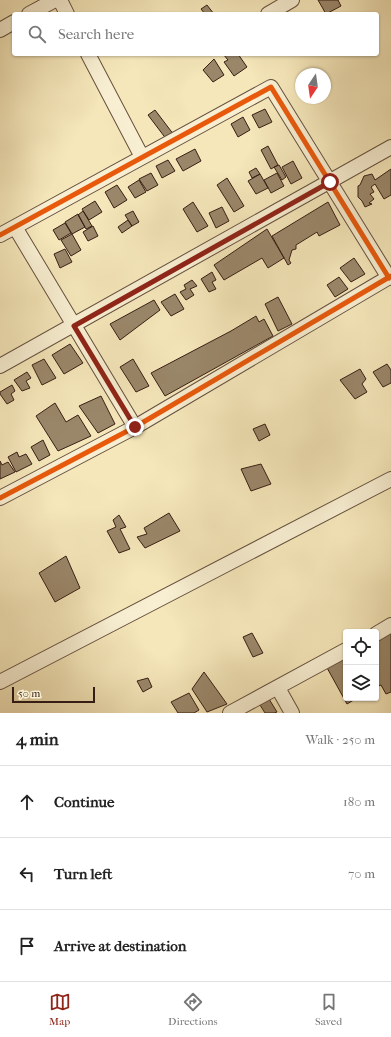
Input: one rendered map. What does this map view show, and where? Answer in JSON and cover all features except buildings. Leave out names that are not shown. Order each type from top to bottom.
[{"type":"street","points":[[33,12],[55,0]]},
{"type":"street","points":[[60,0],[66,12]]},
{"type":"street","points":[[271,12],[292,0]]},
{"type":"street","points":[[0,30],[12,23]]},
{"type":"street","points":[[89,56],[142,157]]},
{"type":"street","points":[[0,235],[271,87],[390,277],[135,427],[0,498]]},
{"type":"street","points":[[0,366],[74,326],[391,147]]},
{"type":"street","points":[[15,227],[135,427]]},
{"type":"street","points":[[0,682],[391,479]]},
{"type":"street","points":[[379,632],[391,625]]},
{"type":"street","points":[[230,713],[343,652]]},
{"type":"street","points":[[278,688],[292,713]]},
{"type":"cycle path","points":[[0,235],[271,87],[389,278]]},
{"type":"cycle path","points":[[0,498],[135,427],[391,276]]},
{"type":"route","points":[[135,427],[74,326],[330,182]]}]
